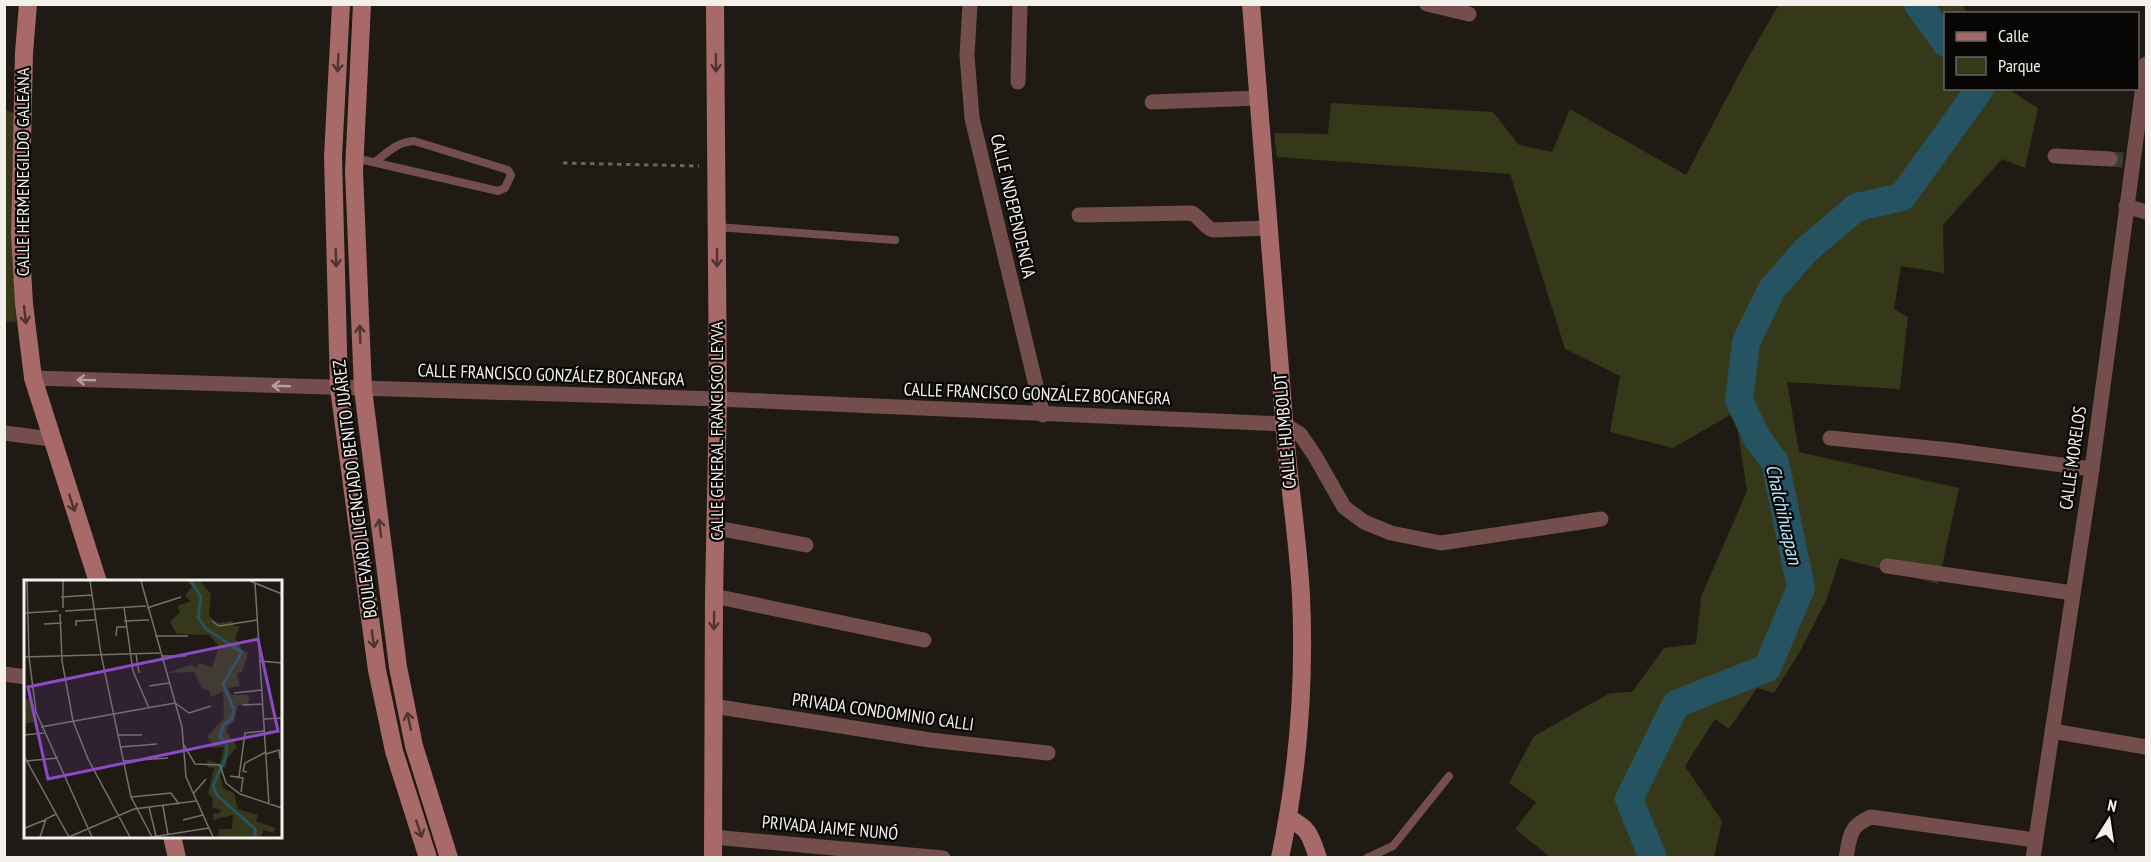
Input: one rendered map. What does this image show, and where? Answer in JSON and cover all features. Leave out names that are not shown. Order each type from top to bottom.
[{"type":"street","name":"CALLE HERMENEGILDO GALEANA","points":[[28,4],[24,53],[20,234],[24,304],[33,378],[97,580]]},
{"type":"street","name":"BOULEVARD LICENCIADO BENITO JUÁREZ","points":[[341,4],[333,157],[339,388],[377,670],[394,751],[428,858]]},
{"type":"street","name":"BOULEVARD LICENCIADO BENITO JUÁREZ","points":[[362,4],[354,158],[363,389],[398,667],[414,746],[449,858]]},
{"type":"street","name":"CALLE GENERAL FRANCISCO LEYVA","points":[[713,858],[714,596],[718,399],[715,4]]},
{"type":"street","name":"CALLE INDEPENDENCIA","points":[[970,4],[967,55],[972,118],[1043,415]]},
{"type":"street","points":[[1018,82],[1020,4]]},
{"type":"street","name":"CALLE HUMBOLDT","points":[[1251,4],[1284,424],[1301,595],[1300,711],[1288,818],[1280,858]]},
{"type":"street","points":[[1427,4],[1469,14]]},
{"type":"street","name":"CALLE MORELOS","points":[[2033,858],[2092,469],[2126,206],[2122,160],[2146,64]]},
{"type":"street","points":[[1152,102],[1259,98]]},
{"type":"street","points":[[2055,156],[2122,160]]},
{"type":"street","points":[[2126,206],[2146,212]]},
{"type":"street","points":[[1079,215],[1192,213],[1198,216],[1206,228],[1213,230],[1269,228]]},
{"type":"street","name":"CALLE FRANCISCO GONZÁLEZ BOCANEGRA","points":[[33,378],[718,399],[1284,424]]},
{"type":"street","points":[[1284,424],[1300,434],[1344,507],[1364,522],[1391,533],[1441,543],[1601,519]]},
{"type":"street","points":[[4,433],[51,439]]},
{"type":"street","points":[[1830,438],[1950,450],[2092,469]]},
{"type":"street","points":[[717,528],[806,545]]},
{"type":"street","points":[[1887,566],[2073,593]]},
{"type":"street","points":[[714,596],[924,640]]},
{"type":"street","points":[[4,674],[24,677]]},
{"type":"street","name":"PRIVADA CONDOMINIO CALLI","points":[[714,706],[930,740],[1048,753]]},
{"type":"street","points":[[2052,731],[2146,747]]},
{"type":"street","points":[[394,751],[414,746]]},
{"type":"street","points":[[1846,858],[1851,832],[1858,822],[1871,817],[2036,840]]},
{"type":"street","points":[[1288,818],[1303,825],[1311,837],[1318,858]]},
{"type":"street","name":"PRIVADA JAIME NUNÓ","points":[[713,837],[878,855],[943,858]]},
{"type":"street","points":[[172,838],[177,858]]},
{"type":"lane","points":[[354,158],[498,191],[505,188],[511,175],[508,170],[414,141],[403,142],[375,162]]},
{"type":"lane","points":[[717,227],[895,240]]},
{"type":"lane","points":[[1367,858],[1393,846],[1449,776]]},
{"type":"path","points":[[563,163],[717,167]]},
{"type":"green space","points":[[1779,4],[1963,5],[1966,12],[1944,12],[1944,90],[2010,90],[2038,108],[2025,168],[2002,159],[1943,225],[1944,273],[1901,266],[1894,309],[1908,317],[1900,389],[1787,382],[1799,452],[1959,488],[1938,584],[1840,558],[1826,601],[1799,653],[1774,693],[1757,688],[1729,729],[1715,719],[1685,766],[1722,821],[1714,857],[1550,857],[1515,829],[1536,802],[1509,783],[1534,736],[1610,693],[1632,692],[1664,648],[1696,644],[1701,597],[1747,491],[1735,412],[1673,448],[1610,432],[1620,376],[1565,349],[1510,174],[1277,157],[1274,133],[1328,134],[1331,103],[1493,112],[1519,145],[1552,152],[1570,109],[1686,175]]},
{"type":"green space","points":[[5,110],[14,113],[11,220],[16,322],[5,321]]},
{"type":"waterway","name":"Chalchihuapan","points":[[1918,4],[1944,40]]},
{"type":"waterway","name":"Chalchihuapan","points":[[1653,858],[1629,799],[1676,704],[1767,668],[1801,588],[1775,462],[1757,438],[1739,400],[1746,342],[1772,289],[1805,251],[1857,207],[1902,197],[1979,90]]},
{"type":"tunnel","points":[[2110,159],[2123,160]]}]
